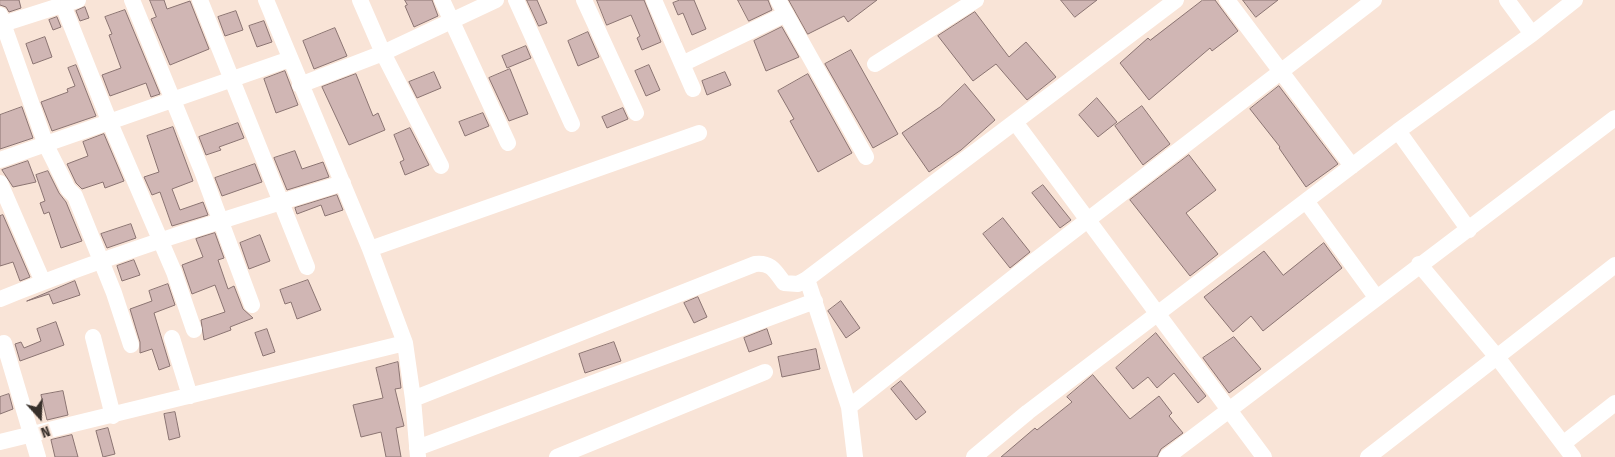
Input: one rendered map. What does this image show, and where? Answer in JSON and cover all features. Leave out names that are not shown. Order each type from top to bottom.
[{"type":"street","points":[[132,0],[221,221],[252,305]]},
{"type":"street","points":[[200,0],[307,267]]},
{"type":"street","points":[[266,0],[370,249],[405,343],[418,452],[816,301]]},
{"type":"street","points":[[360,0],[383,52],[441,166]]},
{"type":"street","points":[[442,0],[453,20],[508,143]]},
{"type":"street","points":[[300,85],[383,52],[496,0]]},
{"type":"street","points":[[516,0],[572,124]]},
{"type":"street","points":[[584,0],[636,113]]},
{"type":"street","points":[[875,64],[976,0]]},
{"type":"street","points":[[413,399],[755,264],[764,263],[771,266],[784,283],[798,284],[1176,0]]},
{"type":"street","points":[[1227,0],[1352,166]]},
{"type":"street","points":[[849,407],[1088,219],[1374,0]]},
{"type":"street","points":[[1507,0],[1532,34]]},
{"type":"street","points":[[974,457],[1028,412],[1398,131],[1532,34],[1575,0]]},
{"type":"street","points":[[656,1],[694,89]]},
{"type":"street","points":[[132,345],[102,262],[75,196],[68,189],[46,144],[1,22],[67,2],[110,123],[161,242],[194,330]]},
{"type":"street","points":[[682,64],[782,7],[866,157]]},
{"type":"street","points":[[0,160],[290,59]]},
{"type":"street","points":[[1167,457],[1419,264],[1469,230],[1615,118]]},
{"type":"street","points":[[1015,122],[1264,457]]},
{"type":"street","points":[[1398,131],[1469,230]]},
{"type":"street","points":[[370,249],[699,133]]},
{"type":"street","points":[[0,183],[43,282]]},
{"type":"street","points":[[0,299],[43,282],[221,221],[343,183]]},
{"type":"street","points":[[1306,201],[1376,297]]},
{"type":"street","points":[[1419,264],[1497,357],[1573,457]]},
{"type":"street","points":[[1368,457],[1615,265]]},
{"type":"street","points":[[807,278],[849,407],[855,457]]},
{"type":"street","points":[[93,337],[113,416]]},
{"type":"street","points":[[172,338],[190,396]]},
{"type":"street","points":[[4,343],[38,457]]},
{"type":"street","points":[[0,442],[113,416],[405,343]]},
{"type":"street","points":[[557,457],[765,372]]},
{"type":"street","points":[[1564,443],[1615,403]]},
{"type":"building","points":[[0,0],[19,0],[21,8],[9,12],[6,7],[0,5]]},
{"type":"building","points":[[150,0],[164,0],[167,9],[190,1],[209,49],[170,65],[151,19],[156,17]]},
{"type":"building","points":[[405,0],[432,0],[438,16],[414,27],[405,6],[407,5]]},
{"type":"building","points":[[527,0],[537,0],[547,23],[539,26]]},
{"type":"building","points":[[597,0],[644,0],[661,42],[642,50],[637,38],[640,36],[631,15],[607,25]]},
{"type":"building","points":[[680,0],[694,0],[706,29],[692,35],[683,13],[678,15],[673,3]]},
{"type":"building","points":[[738,0],[768,0],[772,10],[749,21]]},
{"type":"building","points":[[789,0],[877,0],[848,22],[844,16],[808,34]]},
{"type":"building","points":[[1061,0],[1097,0],[1075,17]]},
{"type":"building","points":[[1203,0],[1215,0],[1238,31],[1212,51],[1210,48],[1149,100],[1120,63],[1148,38],[1150,40]]},
{"type":"building","points":[[1243,0],[1278,0],[1256,17]]},
{"type":"building","points":[[85,7],[89,18],[80,21],[76,11]]},
{"type":"building","points":[[125,10],[160,94],[151,97],[146,83],[110,96],[102,75],[121,68],[109,35],[112,34],[105,17]]},
{"type":"building","points":[[236,11],[243,30],[225,36],[218,17]]},
{"type":"building","points":[[975,12],[1009,57],[1026,42],[1056,77],[1027,100],[996,64],[973,81],[938,36]]},
{"type":"building","points":[[57,17],[61,27],[53,30],[49,20]]},
{"type":"building","points":[[264,21],[272,42],[257,47],[249,26]]},
{"type":"building","points":[[782,27],[799,57],[766,71],[754,41]]},
{"type":"building","points":[[335,28],[347,56],[314,69],[303,41]]},
{"type":"building","points":[[588,32],[599,57],[578,66],[568,41]]},
{"type":"building","points":[[45,37],[52,57],[33,64],[26,44]]},
{"type":"building","points":[[526,46],[531,58],[507,68],[502,56]]},
{"type":"building","points":[[851,50],[898,134],[873,148],[825,64]]},
{"type":"building","points":[[76,65],[96,116],[52,131],[41,102],[68,92],[67,89],[75,86],[68,68]]},
{"type":"building","points":[[649,65],[660,90],[646,96],[635,71]]},
{"type":"building","points":[[510,69],[528,114],[509,121],[489,78]]},
{"type":"building","points":[[285,71],[298,105],[276,113],[264,79]]},
{"type":"building","points":[[434,72],[441,88],[417,98],[409,82]]},
{"type":"building","points":[[725,72],[731,85],[707,95],[702,81]]},
{"type":"building","points":[[356,74],[373,116],[378,113],[385,130],[349,145],[322,87]]},
{"type":"building","points":[[808,74],[852,153],[818,172],[790,121],[794,119],[778,91]]},
{"type":"building","points":[[965,84],[995,120],[961,150],[929,172],[902,133],[940,107]]},
{"type":"building","points":[[1279,86],[1338,164],[1306,187],[1280,147],[1250,109]]},
{"type":"building","points":[[1097,98],[1117,122],[1098,137],[1079,115]]},
{"type":"building","points":[[1142,106],[1170,144],[1143,165],[1115,126]]},
{"type":"building","points":[[22,107],[33,138],[0,149],[0,115]]},
{"type":"building","points":[[623,108],[628,119],[607,128],[602,117]]},
{"type":"building","points":[[483,113],[489,126],[465,136],[459,122]]},
{"type":"building","points":[[238,123],[244,138],[219,147],[221,150],[206,155],[199,137]]},
{"type":"building","points":[[173,127],[193,181],[172,189],[180,210],[203,202],[208,215],[172,226],[160,192],[152,195],[144,177],[159,172],[147,136]]},
{"type":"building","points":[[410,128],[429,165],[405,175],[400,162],[404,160],[394,135]]},
{"type":"building","points":[[104,134],[124,181],[105,188],[103,182],[82,189],[76,183],[67,164],[88,156],[83,142]]},
{"type":"building","points":[[295,151],[302,169],[323,162],[329,177],[287,190],[274,158]]},
{"type":"building","points":[[1189,155],[1216,190],[1186,213],[1218,254],[1190,276],[1130,200]]},
{"type":"building","points":[[28,161],[36,182],[13,187],[2,170]]},
{"type":"building","points":[[255,164],[262,182],[222,196],[215,178]]},
{"type":"building","points":[[48,171],[59,193],[66,202],[82,241],[61,248],[49,212],[44,214],[40,203],[45,201],[36,175]]},
{"type":"building","points":[[1043,185],[1071,220],[1060,228],[1032,193]]},
{"type":"building","points":[[337,195],[343,210],[325,216],[321,205],[297,214],[295,208]]},
{"type":"building","points":[[3,215],[30,277],[20,281],[13,262],[0,266],[0,216]]},
{"type":"building","points":[[1003,218],[1030,252],[1010,268],[983,234]]},
{"type":"building","points":[[131,224],[136,238],[107,248],[101,234]]},
{"type":"building","points":[[215,233],[224,258],[218,260],[228,289],[234,286],[243,309],[253,318],[230,327],[231,330],[204,340],[201,320],[225,312],[215,285],[192,294],[182,265],[203,257],[196,239]]},
{"type":"building","points":[[260,235],[270,261],[249,269],[240,243]]},
{"type":"building","points":[[1324,243],[1342,268],[1263,331],[1251,316],[1233,332],[1204,297],[1264,251],[1283,275]]},
{"type":"building","points":[[134,260],[140,275],[122,281],[117,266]]},
{"type":"building","points":[[308,280],[321,310],[297,319],[291,302],[285,304],[280,290]]},
{"type":"building","points":[[75,281],[80,295],[53,304],[49,294],[27,301]]},
{"type":"building","points":[[168,284],[175,305],[154,313],[170,366],[159,370],[152,349],[140,353],[140,342],[130,309],[152,301],[149,291]]},
{"type":"building","points":[[698,297],[707,317],[694,323],[684,303]]},
{"type":"building","points":[[841,301],[860,328],[846,338],[828,311]]},
{"type":"building","points":[[56,322],[64,345],[20,361],[15,344],[21,342],[24,348],[41,341],[37,329]]},
{"type":"building","points":[[267,329],[275,352],[263,356],[255,333]]},
{"type":"building","points":[[767,329],[772,344],[749,352],[744,338]]},
{"type":"building","points":[[1156,333],[1206,396],[1198,403],[1174,373],[1157,388],[1148,377],[1133,389],[1116,368]]},
{"type":"building","points":[[1234,337],[1261,369],[1229,393],[1203,358]]},
{"type":"building","points":[[614,342],[621,361],[585,373],[579,354]]},
{"type":"building","points":[[816,349],[820,369],[782,377],[778,357]]},
{"type":"building","points":[[398,362],[401,388],[395,389],[404,426],[396,428],[401,457],[386,457],[381,432],[361,437],[353,405],[383,398],[376,368]]},
{"type":"building","points":[[1093,375],[1130,419],[1159,396],[1172,413],[1169,416],[1183,433],[1161,449],[1157,457],[1001,457],[1035,428],[1037,430],[1072,402],[1067,397]]},
{"type":"building","points":[[901,381],[926,412],[916,420],[891,389]]},
{"type":"building","points":[[63,391],[68,415],[47,420],[41,395]]},
{"type":"building","points":[[9,394],[13,409],[0,414],[0,397]]},
{"type":"building","points":[[175,412],[180,437],[169,440],[164,414]]},
{"type":"building","points":[[108,428],[115,454],[103,457],[96,431]]},
{"type":"building","points":[[72,435],[78,457],[55,457],[51,440]]}]
